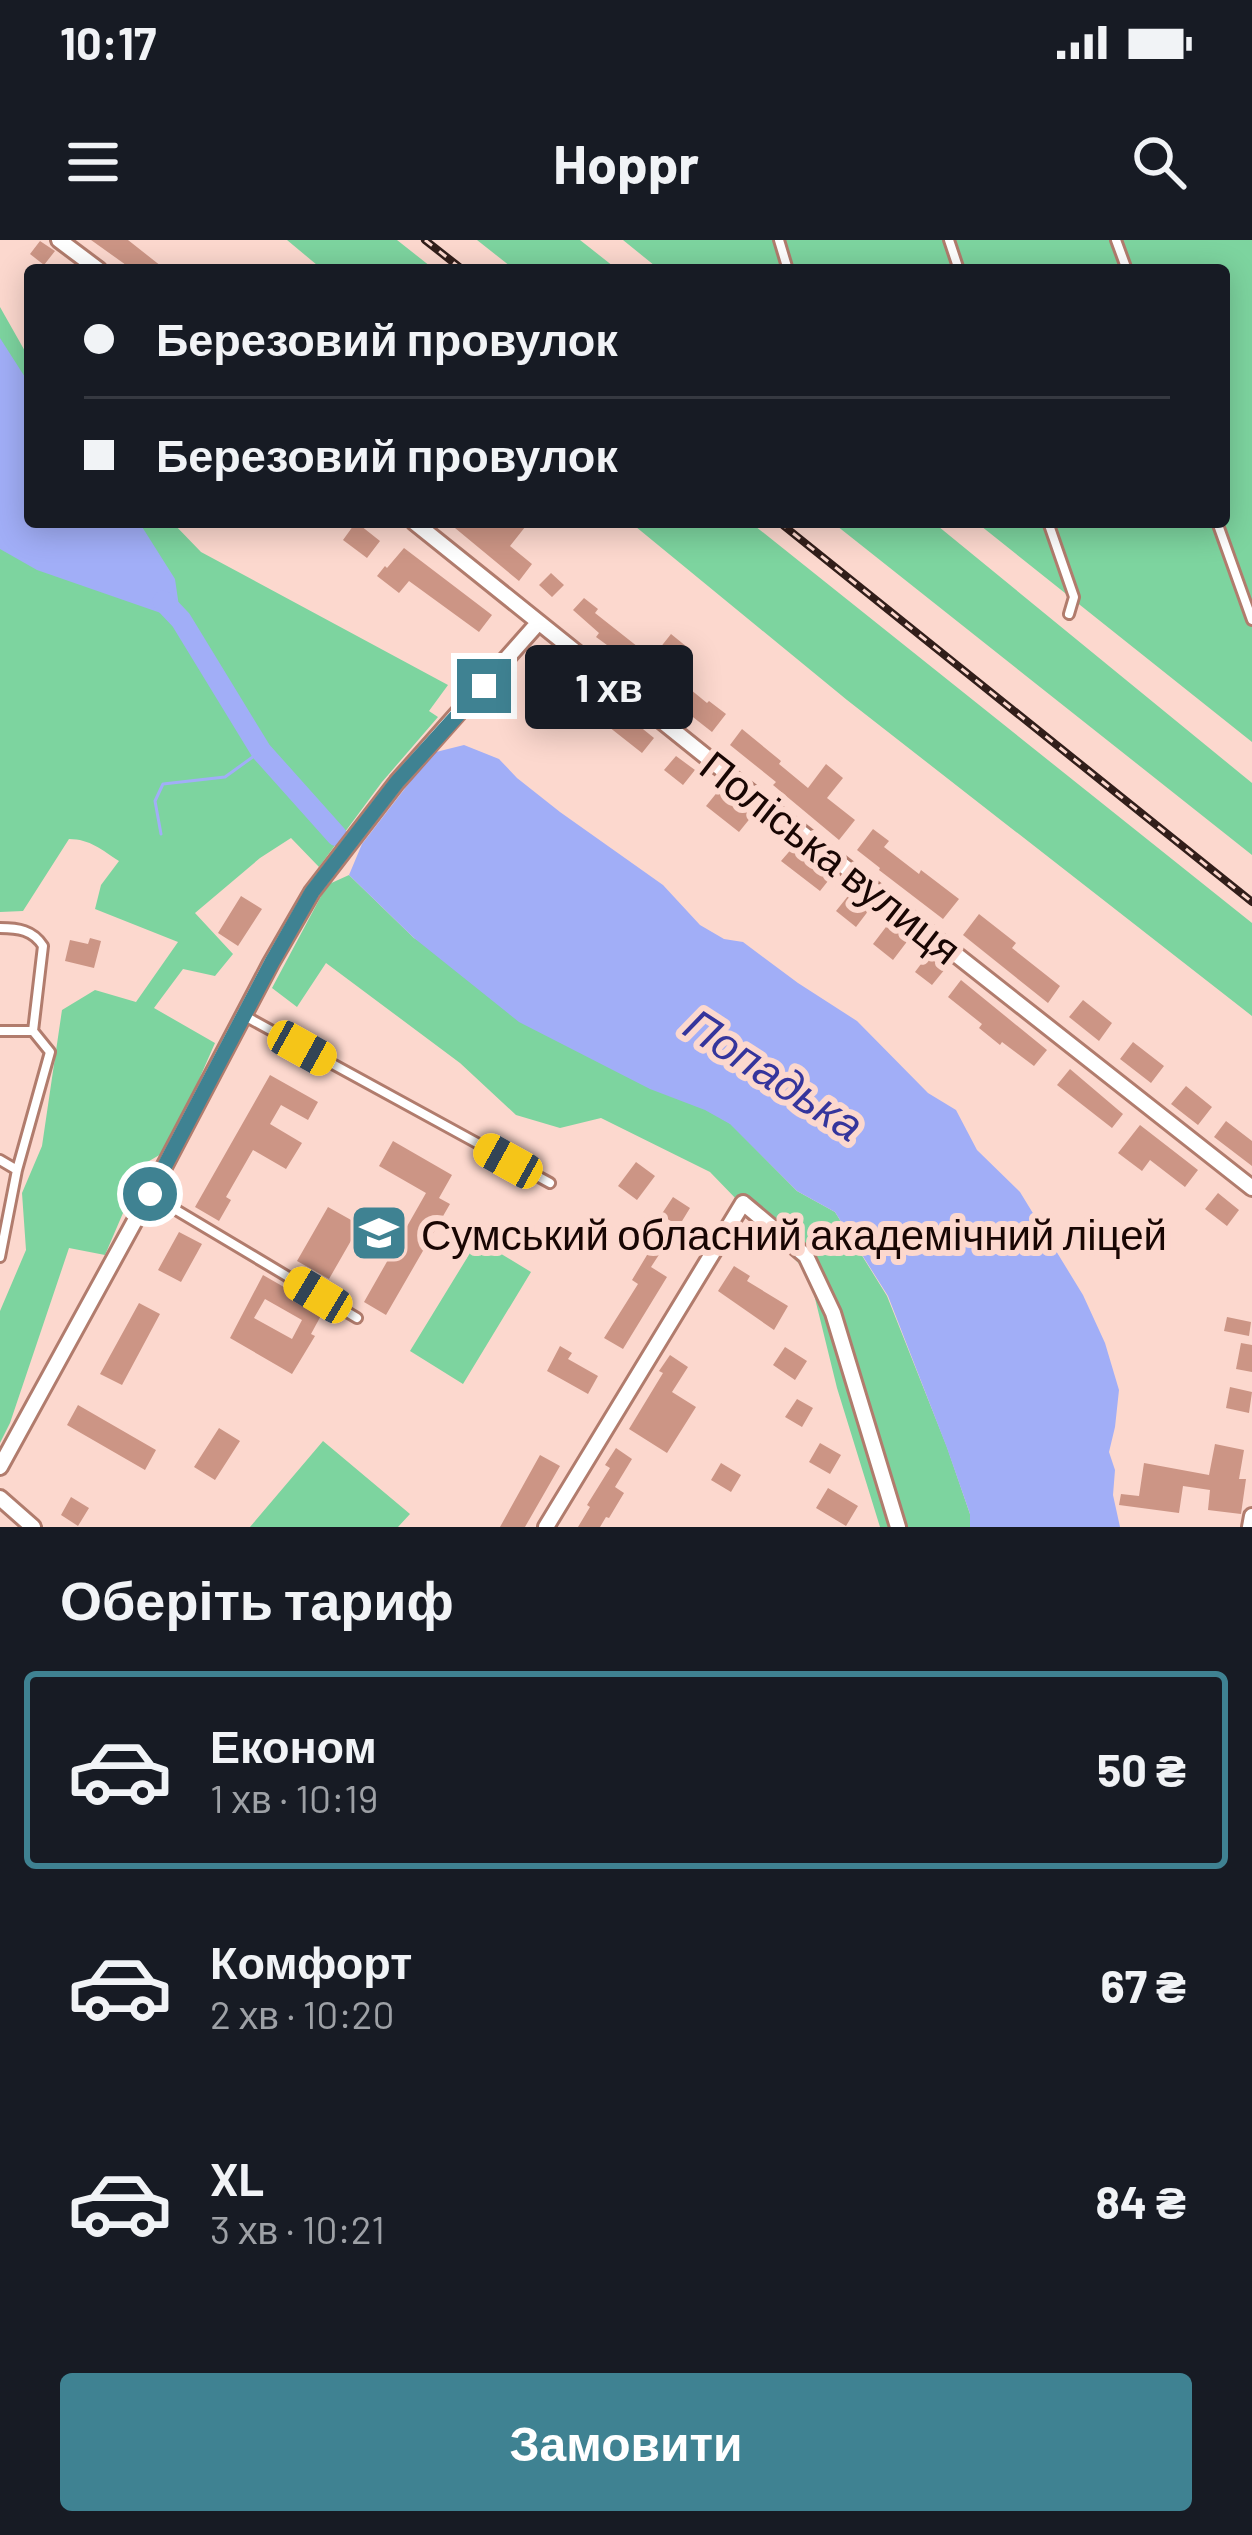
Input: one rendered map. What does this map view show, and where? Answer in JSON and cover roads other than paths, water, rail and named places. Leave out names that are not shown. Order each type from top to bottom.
[{"type":"street","points":[[59,240],[91,264]]},
{"type":"street","name":"Поліська вулиця","points":[[421,528],[1252,1188]]},
{"type":"street","points":[[0,1467],[312,892],[397,782],[538,623]]},
{"type":"street","points":[[546,1527],[742,1203],[806,1256],[833,1313],[898,1527]]},
{"type":"street","points":[[0,1498],[33,1527]]},
{"type":"street","points":[[1250,1527],[1252,1516]]},
{"type":"lane","points":[[1050,528],[1074,597],[1069,614]]},
{"type":"lane","points":[[1219,528],[1252,620]]},
{"type":"lane","points":[[0,928],[19,928],[37,936],[43,946],[33,1031],[50,1052],[17,1170],[0,1257]]},
{"type":"lane","points":[[243,1015],[550,1183]]},
{"type":"lane","points":[[0,1031],[33,1031]]},
{"type":"lane","points":[[0,1160],[17,1170]]},
{"type":"lane","points":[[150,1194],[357,1318]]},
{"type":"water","points":[[0,338],[24,376],[24,528],[143,528],[175,579],[181,620],[37,570],[0,549]]},
{"type":"water","points":[[464,745],[499,759],[560,812],[663,885],[700,925],[724,939],[743,942],[857,1021],[928,1093],[956,1110],[977,1150],[1020,1192],[1083,1295],[1105,1343],[1119,1390],[1109,1452],[1120,1527],[970,1527],[970,1514],[947,1448],[888,1296],[835,1212],[797,1191],[730,1124],[519,1022],[414,938],[349,875],[362,844],[420,769],[436,752]]},
{"type":"waterway","name":"Попадька","points":[[163,601],[181,620],[261,751],[337,836]]},
{"type":"waterway","points":[[161,834],[155,801],[163,784],[225,777],[261,751]]},
{"type":"railway","points":[[425,240],[455,264]]},
{"type":"railway","points":[[786,528],[1252,902]]},
{"type":"place","name":"Сумський обласний академічний ліцей","points":[[379,1233]]}]
